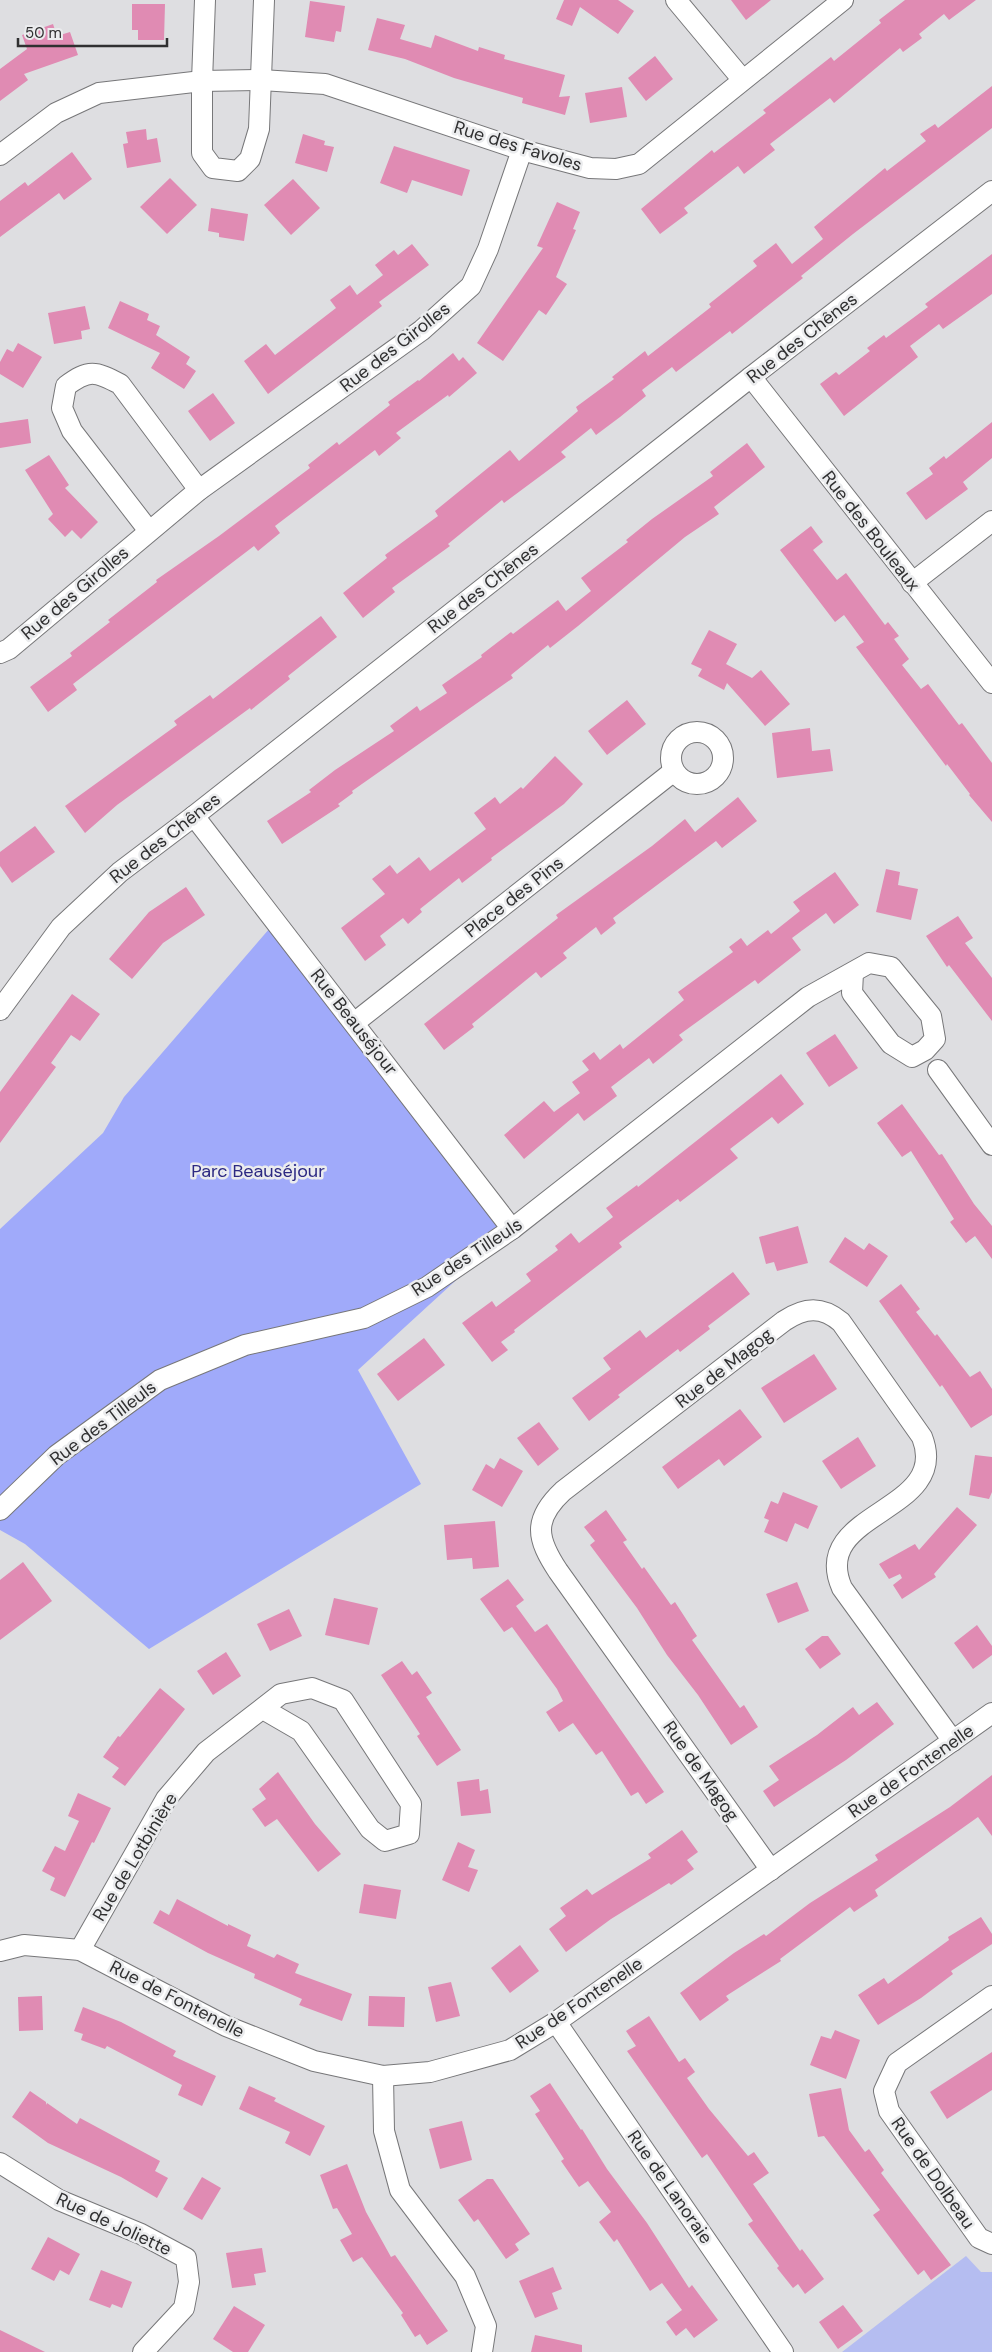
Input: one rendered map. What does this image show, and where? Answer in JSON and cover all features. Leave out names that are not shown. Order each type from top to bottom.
[{"type":"street","points":[[205,0],[202,152],[213,168],[238,171],[250,159],[259,129],[264,0]]},
{"type":"street","points":[[676,0],[742,79]]},
{"type":"street","name":"Rue des Favoles","points":[[0,155],[56,113],[99,93],[202,81],[261,80],[325,84],[522,150],[590,168],[616,169],[639,164],[842,0]]},
{"type":"street","name":"Rue des Girolles","points":[[0,653],[9,649],[199,490],[422,330],[471,286],[488,249],[522,150]]},
{"type":"street","name":"Rue des Chênes","points":[[0,1010],[60,927],[120,872],[194,816],[751,377],[992,191]]},
{"type":"street","points":[[149,530],[72,431],[62,408],[66,386],[83,374],[102,374],[120,384],[199,490]]},
{"type":"street","name":"Rue des Bouleaux","points":[[751,377],[992,683]]},
{"type":"street","points":[[912,583],[992,522]]},
{"type":"street","name":"Place des Pins","points":[[354,1023],[674,771]]},
{"type":"street","name":"Rue Beauséjour","points":[[194,816],[512,1229]]},
{"type":"street","name":"Rue des Tilleuls","points":[[0,1510],[57,1455],[160,1380],[246,1345],[364,1318],[427,1287],[512,1229],[808,997],[869,963],[892,967],[930,1016],[935,1039],[925,1050],[912,1057],[891,1044],[852,993],[854,973]]},
{"type":"street","points":[[938,1070],[992,1145]]},
{"type":"street","name":"Rue de Magog","points":[[771,1870],[558,1571],[541,1540],[540,1532],[546,1511],[563,1491],[784,1321],[800,1312],[806,1310],[825,1311],[841,1322],[922,1437],[926,1447],[926,1464],[920,1481],[845,1540],[837,1558],[836,1570],[842,1588],[953,1741]]},
{"type":"street","name":"Rue de Lotbinière","points":[[80,1950],[166,1799],[206,1752],[281,1694],[312,1688],[343,1700],[411,1804],[409,1834],[384,1841],[370,1829],[301,1731],[263,1709]]},
{"type":"street","name":"Rue de Fontenelle","points":[[0,1951],[24,1945],[80,1950],[226,2026],[314,2061],[383,2076],[430,2072],[510,2050],[556,2022],[992,1713]]},
{"type":"street","name":"Rue de Dolbeau","points":[[992,1996],[897,2063],[884,2091],[889,2111],[979,2238],[992,2244]]},
{"type":"street","name":"Rue de Lanoraie","points":[[556,2022],[783,2352]]},
{"type":"street","points":[[383,2076],[384,2131],[400,2190],[465,2276],[473,2291],[486,2326],[482,2352]]},
{"type":"street","name":"Rue de Joliette","points":[[0,2163],[59,2200],[141,2234],[186,2258],[189,2282],[184,2308],[144,2352]]},
{"type":"shaded area","points":[[966,2256],[981,2272],[992,2272],[992,2352],[842,2352]]},
{"type":"green space","name":"Parc Beauséjour","points":[[276,921],[512,1229],[358,1370],[421,1484],[149,1649],[25,1544],[0,1530],[0,1229],[103,1133],[124,1097]]},
{"type":"building","points":[[564,0],[618,0],[634,11],[618,34],[580,7],[572,26],[556,19]]},
{"type":"building","points":[[731,0],[771,0],[746,20]]},
{"type":"building","points":[[905,0],[976,0],[949,20],[944,14],[919,34],[922,38],[903,52],[900,48],[834,103],[830,98],[770,144],[775,150],[744,174],[738,166],[684,208],[688,213],[660,234],[641,209],[712,150],[714,153],[766,113],[763,110],[831,57],[834,61],[881,23],[879,20]]},
{"type":"building","points":[[310,1],[345,6],[341,32],[336,31],[334,42],[305,37]]},
{"type":"building","points":[[132,4],[165,4],[164,40],[138,40],[138,30],[132,30]]},
{"type":"building","points":[[377,18],[405,25],[400,39],[431,48],[435,35],[478,51],[479,47],[505,55],[504,59],[565,75],[559,97],[570,96],[565,115],[522,103],[523,98],[454,78],[405,59],[368,50]]},
{"type":"building","points":[[53,24],[57,36],[70,32],[78,55],[24,74],[28,80],[0,101],[0,69],[27,49],[22,35]]},
{"type":"building","points":[[655,56],[673,79],[646,101],[628,78]]},
{"type":"building","points":[[992,86],[992,128],[853,234],[801,276],[803,278],[732,334],[730,331],[676,372],[672,367],[642,390],[646,396],[596,435],[591,428],[561,452],[566,457],[504,503],[502,500],[448,544],[450,546],[392,588],[395,592],[363,618],[343,593],[387,558],[385,555],[438,516],[435,511],[510,450],[519,461],[578,411],[576,407],[614,379],[612,377],[645,351],[648,356],[711,307],[709,304],[757,266],[753,261],[776,243],[792,264],[823,239],[814,227],[885,168],[887,171],[926,141],[920,134],[935,124],[938,128]]},
{"type":"building","points":[[622,87],[627,117],[590,123],[585,93]]},
{"type":"building","points":[[146,129],[147,140],[157,138],[161,162],[127,168],[123,144],[128,143],[126,132]]},
{"type":"building","points":[[303,134],[325,141],[324,145],[334,147],[327,172],[295,163]]},
{"type":"building","points":[[394,146],[470,170],[462,196],[412,180],[407,193],[380,183]]},
{"type":"building","points":[[72,152],[92,179],[64,200],[59,193],[0,237],[0,201],[25,182],[28,186]]},
{"type":"building","points":[[170,178],[197,205],[167,234],[140,207]]},
{"type":"building","points":[[293,179],[320,208],[291,235],[264,205]]},
{"type":"building","points":[[557,202],[580,212],[573,229],[576,230],[556,277],[567,284],[546,315],[539,310],[503,361],[477,343],[543,248],[537,246]]},
{"type":"building","points":[[211,208],[248,214],[244,241],[219,237],[219,233],[208,231]]},
{"type":"building","points":[[412,244],[429,265],[379,302],[382,306],[268,394],[244,361],[266,344],[275,355],[336,308],[330,300],[350,285],[357,295],[383,275],[375,265],[394,250],[398,255]]},
{"type":"building","points":[[992,254],[992,294],[943,329],[939,324],[910,346],[918,357],[844,416],[820,384],[836,372],[839,375],[870,351],[867,348],[884,335],[886,338],[928,307],[925,304]]},
{"type":"building","points":[[120,301],[149,314],[147,320],[160,326],[156,335],[190,357],[186,364],[196,371],[184,389],[151,368],[160,353],[108,328]]},
{"type":"building","points":[[85,306],[90,329],[81,331],[82,339],[54,344],[48,313]]},
{"type":"building","points":[[18,343],[42,357],[23,388],[0,374],[0,362],[7,349],[13,352]]},
{"type":"building","points":[[453,353],[459,361],[463,357],[477,373],[449,397],[448,395],[396,433],[401,438],[379,456],[375,450],[275,526],[280,533],[258,551],[254,546],[73,684],[77,690],[48,712],[30,687],[72,656],[70,653],[110,622],[108,620],[157,582],[156,580],[310,468],[308,465],[337,442],[339,445],[390,405],[388,402],[419,381]]},
{"type":"building","points":[[213,393],[235,423],[210,441],[188,411]]},
{"type":"building","points":[[28,419],[31,443],[0,448],[0,423]]},
{"type":"building","points":[[992,422],[992,458],[963,482],[968,489],[926,520],[906,493],[933,474],[929,468],[944,456],[946,459]]},
{"type":"building","points":[[747,443],[765,467],[714,507],[719,514],[685,537],[550,648],[548,645],[511,675],[513,678],[352,791],[353,793],[338,804],[340,806],[282,844],[267,821],[311,792],[309,790],[335,770],[394,731],[390,726],[417,706],[420,711],[447,693],[442,685],[482,657],[481,655],[511,632],[513,634],[558,600],[566,611],[591,591],[581,578],[628,542],[626,540],[652,519],[713,476],[710,472]]},
{"type":"building","points":[[49,455],[69,485],[65,488],[98,522],[81,539],[72,530],[65,537],[48,519],[53,514],[25,470]]},
{"type":"building","points":[[811,526],[823,542],[813,550],[837,580],[846,573],[885,625],[888,622],[899,636],[894,639],[909,659],[902,665],[921,689],[928,684],[959,725],[962,723],[992,763],[992,822],[969,795],[947,764],[946,766],[856,647],[864,642],[844,615],[835,622],[780,550]]},
{"type":"building","points":[[321,616],[337,637],[288,676],[290,679],[251,710],[250,708],[117,805],[85,833],[65,806],[177,725],[174,721],[210,695],[213,699]]},
{"type":"building","points":[[709,630],[737,644],[726,664],[752,678],[761,670],[790,704],[765,726],[727,683],[724,690],[698,676],[702,669],[691,664]]},
{"type":"building","points":[[627,700],[646,724],[607,755],[588,731]]},
{"type":"building","points":[[810,728],[812,751],[830,749],[833,771],[777,778],[772,733]]},
{"type":"building","points":[[555,756],[583,784],[564,804],[491,858],[492,860],[462,883],[459,878],[420,909],[422,912],[408,924],[403,918],[380,936],[386,945],[365,961],[341,928],[385,894],[372,879],[390,865],[397,874],[419,857],[430,871],[486,829],[474,813],[495,797],[500,804],[521,787],[523,789]]},
{"type":"building","points":[[738,797],[757,821],[722,848],[716,841],[613,918],[616,923],[601,935],[596,927],[563,953],[567,958],[541,978],[536,972],[472,1024],[474,1027],[444,1050],[424,1024],[558,918],[556,915],[652,846],[685,819],[695,832]]},
{"type":"building","points":[[35,826],[55,852],[12,883],[0,866],[0,852]]},
{"type":"building","points":[[886,869],[900,872],[898,885],[918,889],[911,920],[876,912]]},
{"type":"building","points":[[835,872],[859,905],[834,924],[826,913],[792,938],[801,950],[758,984],[755,980],[679,1035],[683,1040],[653,1064],[649,1058],[611,1087],[617,1096],[584,1121],[578,1113],[524,1159],[504,1135],[544,1101],[554,1112],[580,1093],[572,1082],[589,1070],[582,1061],[594,1052],[600,1060],[620,1044],[623,1049],[684,1000],[678,992],[733,952],[729,947],[741,938],[747,946],[768,930],[771,934],[800,911],[793,902]]},
{"type":"building","points":[[186,887],[205,915],[163,943],[132,979],[109,959],[149,912]]},
{"type":"building","points":[[958,916],[973,938],[965,943],[992,978],[992,1021],[949,965],[947,967],[926,936]]},
{"type":"building","points":[[72,994],[100,1014],[80,1041],[71,1035],[51,1063],[56,1067],[0,1143],[0,1092]]},
{"type":"building","points":[[835,1034],[858,1068],[829,1087],[806,1053]]},
{"type":"building","points":[[781,1074],[804,1104],[778,1124],[772,1117],[730,1149],[738,1158],[680,1202],[678,1199],[619,1243],[622,1247],[514,1330],[515,1332],[501,1342],[508,1350],[492,1362],[462,1323],[492,1301],[496,1307],[531,1281],[526,1274],[558,1250],[555,1246],[571,1233],[579,1243],[613,1217],[606,1208],[637,1185],[638,1187]]},
{"type":"building","points":[[902,1104],[939,1155],[942,1154],[974,1204],[992,1226],[992,1259],[975,1236],[966,1243],[950,1222],[954,1219],[911,1151],[902,1157],[877,1123]]},
{"type":"building","points":[[798,1226],[808,1263],[777,1271],[774,1262],[766,1264],[759,1237]]},
{"type":"building","points":[[845,1237],[864,1250],[869,1243],[888,1256],[867,1287],[829,1262]]},
{"type":"building","points":[[733,1272],[750,1294],[708,1326],[710,1329],[680,1352],[678,1349],[618,1395],[620,1397],[589,1421],[572,1398],[611,1369],[603,1358],[640,1330],[646,1338]]},
{"type":"building","points":[[901,1284],[920,1309],[916,1312],[935,1336],[937,1334],[970,1377],[980,1371],[992,1389],[992,1415],[971,1428],[942,1385],[940,1387],[879,1301]]},
{"type":"building","points":[[424,1338],[445,1365],[398,1401],[377,1374]]},
{"type":"building","points":[[814,1354],[837,1389],[784,1423],[761,1388]]},
{"type":"building","points":[[740,1409],[762,1437],[724,1466],[719,1459],[678,1489],[662,1467]]},
{"type":"building","points":[[539,1422],[559,1449],[538,1466],[517,1438]]},
{"type":"building","points":[[858,1437],[876,1466],[841,1489],[822,1461]]},
{"type":"building","points":[[975,1455],[992,1457],[992,1492],[989,1499],[969,1495]]},
{"type":"building","points":[[500,1458],[523,1471],[502,1507],[472,1490],[486,1464],[494,1469]]},
{"type":"building","points":[[783,1492],[818,1506],[808,1529],[795,1523],[787,1542],[764,1532],[769,1520],[764,1518],[771,1501],[778,1504]]},
{"type":"building","points":[[957,1507],[977,1525],[934,1574],[936,1577],[902,1599],[893,1585],[902,1578],[900,1574],[889,1579],[879,1564],[915,1544],[919,1550]]},
{"type":"building","points":[[606,1510],[627,1540],[623,1542],[642,1569],[644,1567],[671,1605],[675,1602],[697,1636],[692,1640],[740,1708],[744,1705],[758,1727],[731,1745],[698,1695],[667,1655],[637,1608],[590,1545],[595,1541],[584,1527]]},
{"type":"building","points":[[495,1521],[499,1567],[473,1569],[472,1558],[447,1560],[444,1525]]},
{"type":"building","points":[[23,1562],[52,1601],[0,1640],[0,1580]]},
{"type":"building","points":[[508,1579],[524,1600],[516,1606],[535,1632],[547,1624],[664,1792],[646,1804],[638,1792],[631,1796],[602,1751],[596,1755],[573,1723],[559,1732],[546,1712],[563,1701],[557,1689],[512,1627],[504,1632],[480,1599]]},
{"type":"building","points":[[797,1582],[809,1611],[778,1623],[766,1594]]},
{"type":"building","points":[[334,1598],[378,1608],[369,1645],[325,1635]]},
{"type":"building","points":[[289,1609],[302,1636],[270,1651],[257,1624]]},
{"type":"building","points":[[977,1625],[992,1646],[992,1655],[973,1669],[954,1643]]},
{"type":"building","points":[[822,1636],[828,1636],[841,1654],[820,1669],[805,1649]]},
{"type":"building","points":[[226,1652],[241,1676],[213,1695],[197,1671]]},
{"type":"building","points":[[402,1661],[412,1675],[417,1671],[432,1693],[426,1697],[461,1750],[437,1766],[417,1736],[420,1734],[381,1675]]},
{"type":"building","points":[[160,1688],[185,1709],[125,1786],[112,1777],[119,1768],[103,1757],[118,1736],[120,1737]]},
{"type":"building","points":[[877,1702],[894,1724],[846,1760],[774,1807],[763,1791],[779,1780],[769,1766],[817,1735],[853,1707],[859,1715]]},
{"type":"building","points":[[278,1772],[315,1824],[341,1854],[318,1872],[277,1819],[265,1827],[252,1809],[266,1799],[259,1789]]},
{"type":"building","points":[[992,1775],[992,1836],[978,1817],[875,1890],[878,1896],[854,1912],[850,1907],[780,1959],[781,1961],[726,1996],[729,2000],[700,2021],[680,1993],[734,1953],[764,1934],[766,1936],[810,1903],[878,1860],[875,1855],[950,1807]]},
{"type":"building","points":[[479,1779],[480,1791],[488,1789],[491,1813],[461,1816],[457,1782]]},
{"type":"building","points":[[78,1793],[111,1808],[65,1897],[50,1890],[55,1878],[42,1871],[55,1846],[65,1851],[79,1821],[68,1816]]},
{"type":"building","points":[[682,1830],[698,1852],[687,1860],[694,1869],[671,1885],[669,1883],[611,1919],[566,1952],[549,1929],[566,1916],[560,1908],[587,1889],[592,1895],[651,1858],[648,1854]]},
{"type":"building","points":[[458,1842],[475,1850],[468,1867],[478,1870],[469,1892],[442,1880]]},
{"type":"building","points":[[364,1884],[401,1890],[396,1919],[359,1913]]},
{"type":"building","points":[[177,1899],[228,1926],[228,1924],[251,1935],[247,1946],[274,1958],[277,1954],[299,1964],[295,1973],[352,1994],[342,2021],[299,2005],[302,1999],[254,1978],[255,1974],[208,1953],[153,1923],[160,1910],[169,1915]]},
{"type":"building","points":[[981,1917],[992,1934],[992,1944],[951,1971],[953,1974],[921,1998],[878,2025],[858,1995],[884,1978],[888,1984],[949,1940],[948,1937]]},
{"type":"building","points":[[520,1945],[539,1971],[510,1993],[491,1968]]},
{"type":"building","points":[[451,1982],[460,2016],[436,2022],[428,1987]]},
{"type":"building","points":[[42,1996],[43,2030],[19,2031],[18,1997]]},
{"type":"building","points":[[369,1996],[405,1997],[404,2027],[368,2026]]},
{"type":"building","points":[[83,2007],[121,2022],[176,2051],[173,2056],[216,2076],[202,2106],[178,2095],[182,2085],[107,2046],[105,2049],[81,2040],[83,2034],[74,2031]]},
{"type":"building","points":[[649,2016],[679,2062],[685,2058],[695,2072],[687,2078],[709,2109],[748,2156],[754,2152],[769,2173],[753,2184],[800,2251],[802,2249],[824,2279],[805,2294],[798,2284],[793,2288],[777,2268],[779,2266],[748,2224],[753,2221],[707,2154],[702,2158],[627,2051],[636,2046],[626,2031]]},
{"type":"building","points":[[835,2030],[860,2040],[846,2079],[810,2065],[821,2036],[831,2039]]},
{"type":"building","points":[[992,2052],[992,2090],[947,2119],[930,2092]]},
{"type":"building","points":[[550,2083],[607,2169],[647,2223],[689,2288],[692,2285],[718,2320],[694,2338],[686,2328],[676,2336],[666,2322],[682,2310],[662,2283],[650,2291],[617,2239],[614,2242],[599,2222],[611,2212],[588,2181],[579,2187],[561,2161],[564,2159],[535,2114],[540,2111],[530,2096]]},
{"type":"building","points":[[249,2086],[276,2098],[274,2101],[325,2126],[310,2156],[285,2143],[290,2132],[239,2109]]},
{"type":"building","points":[[841,2088],[849,2130],[865,2152],[869,2149],[884,2170],[881,2173],[951,2265],[931,2280],[924,2270],[918,2275],[873,2215],[880,2210],[824,2136],[818,2137],[809,2094]]},
{"type":"building","points":[[30,2091],[46,2102],[46,2105],[47,2103],[77,2124],[80,2118],[160,2161],[155,2171],[168,2178],[157,2198],[121,2177],[48,2143],[12,2117]]},
{"type":"building","points":[[462,2121],[472,2160],[440,2169],[429,2129]]},
{"type":"building","points":[[347,2164],[366,2212],[391,2257],[395,2255],[448,2331],[427,2345],[420,2334],[415,2337],[401,2315],[403,2313],[362,2257],[353,2262],[340,2240],[352,2234],[337,2208],[333,2209],[320,2175]]},
{"type":"building","points":[[202,2177],[221,2188],[202,2220],[183,2209]]},
{"type":"building","points":[[487,2179],[493,2179],[530,2234],[515,2244],[519,2250],[506,2259],[478,2219],[474,2222],[458,2200]]},
{"type":"building","points":[[48,2237],[80,2254],[69,2275],[60,2270],[54,2281],[31,2269]]},
{"type":"building","points":[[262,2248],[266,2272],[254,2274],[256,2285],[232,2288],[226,2253]]},
{"type":"building","points":[[553,2267],[562,2289],[552,2293],[558,2309],[535,2318],[519,2281]]},
{"type":"building","points":[[101,2270],[132,2282],[122,2308],[112,2304],[110,2308],[89,2300]]},
{"type":"building","points":[[843,2305],[863,2331],[838,2349],[819,2322]]},
{"type":"building","points":[[234,2306],[265,2325],[248,2352],[233,2352],[213,2339]]},
{"type":"building","points":[[0,2330],[45,2352],[0,2352]]},
{"type":"building","points":[[535,2335],[582,2345],[582,2352],[531,2352]]}]
